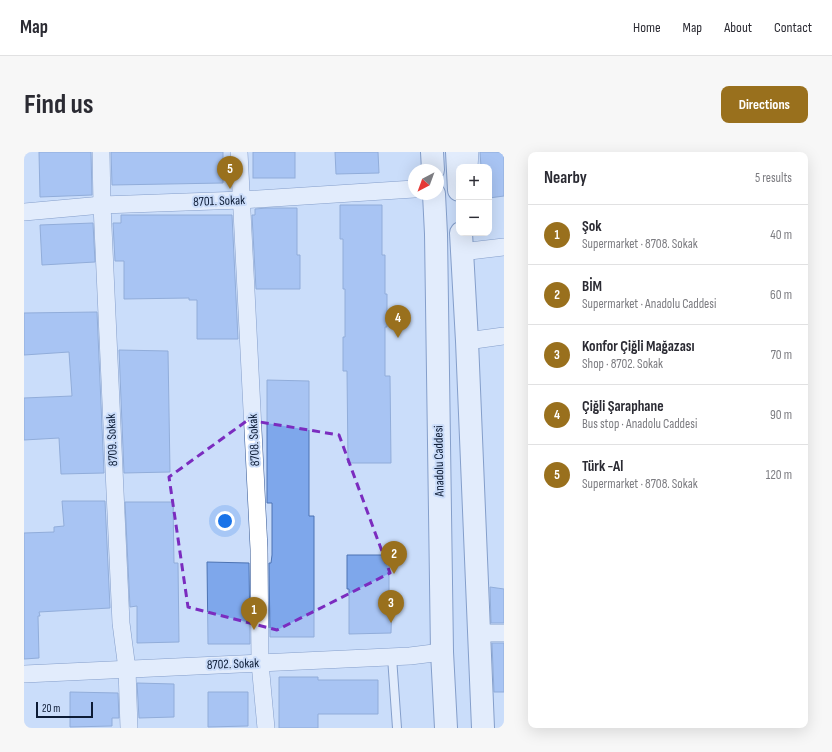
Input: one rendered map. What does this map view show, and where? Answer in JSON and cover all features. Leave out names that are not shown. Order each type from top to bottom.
[{"type":"highway","points":[[432,152],[433,164]]},
{"type":"highway","points":[[457,152],[458,164]]},
{"type":"highway","name":"Anadolu Caddesi","points":[[433,200],[436,234],[442,652],[446,728]]},
{"type":"highway","points":[[461,243],[467,341],[483,728]]},
{"type":"street","name":"8709. Sokak","points":[[101,152],[102,205],[121,623],[126,669],[129,728]]},
{"type":"street","name":"8708. Sokak","points":[[239,152],[259,542],[260,663],[266,728]]},
{"type":"street","points":[[426,152],[427,164]]},
{"type":"street","points":[[469,164],[470,152]]},
{"type":"street","name":"8701. Sokak","points":[[24,212],[102,205],[242,200],[408,189]]},
{"type":"street","points":[[461,243],[504,247]]},
{"type":"street","points":[[467,341],[504,336]]},
{"type":"street","points":[[478,633],[504,633]]},
{"type":"street","name":"8702. Sokak","points":[[24,674],[392,657],[442,652]]},
{"type":"lane","points":[[392,657],[397,728]]},
{"type":"highlighted area","points":[[248,420],[339,435],[390,573],[277,630],[188,607],[169,477]]},
{"type":"building","points":[[39,152],[91,152],[92,195],[40,197]]},
{"type":"building","points":[[111,152],[223,152],[223,183],[112,185]]},
{"type":"building","points":[[253,152],[295,152],[295,178],[253,178]]},
{"type":"building","points":[[335,152],[378,152],[379,173],[336,174]]},
{"type":"building","points":[[480,152],[504,152],[504,196],[492,198],[492,164],[481,164]]},
{"type":"building","points":[[340,205],[382,205],[382,255],[385,255],[385,294],[387,294],[385,376],[390,376],[391,463],[348,463],[347,371],[343,371],[345,289],[343,289],[343,239],[340,239]]},
{"type":"building","points":[[297,208],[297,255],[300,255],[300,289],[256,289],[252,215],[255,215],[255,209]]},
{"type":"building","points":[[121,215],[232,215],[238,339],[197,339],[197,300],[189,300],[189,298],[124,299],[124,261],[115,261],[113,223],[121,223]]},
{"type":"building","points":[[93,223],[95,262],[42,265],[40,225]]},
{"type":"building","points":[[97,312],[104,473],[61,474],[59,438],[24,440],[24,398],[72,396],[69,352],[24,355],[24,313]]},
{"type":"building","points":[[119,350],[168,351],[170,472],[124,473]]},
{"type":"building","points":[[267,380],[309,381],[309,516],[314,516],[314,637],[270,637],[269,563],[271,563],[272,555],[272,503],[267,503]]},
{"type":"building","points":[[62,501],[105,501],[110,608],[39,612],[39,658],[24,659],[24,533],[54,532],[54,527],[64,526]]},
{"type":"building","points":[[125,502],[173,502],[174,563],[178,563],[179,642],[137,643],[137,606],[130,607]]},
{"type":"building","points":[[347,555],[389,555],[389,600],[392,600],[391,633],[349,634]]},
{"type":"building","points":[[207,562],[249,563],[250,644],[208,644]]},
{"type":"building","points":[[490,587],[504,589],[504,623],[491,623]]},
{"type":"building","points":[[492,643],[504,643],[504,692],[494,692]]},
{"type":"building","points":[[279,677],[318,677],[318,680],[378,680],[378,714],[318,714],[318,728],[279,728]]},
{"type":"building","points":[[137,683],[174,684],[174,717],[139,718]]},
{"type":"building","points":[[70,692],[118,693],[119,718],[112,718],[112,726],[70,727]]},
{"type":"building","points":[[208,692],[248,692],[248,726],[208,727]]},
{"type":"place","name":"Türk -Al","points":[[230,189]]},
{"type":"place","name":"Çiğli Şaraphane","points":[[398,338]]},
{"type":"place","name":"BİM","points":[[394,574]]},
{"type":"place","name":"Konfor Çiğli Mağazası","points":[[391,623]]},
{"type":"place","name":"Şok","points":[[254,630]]}]
